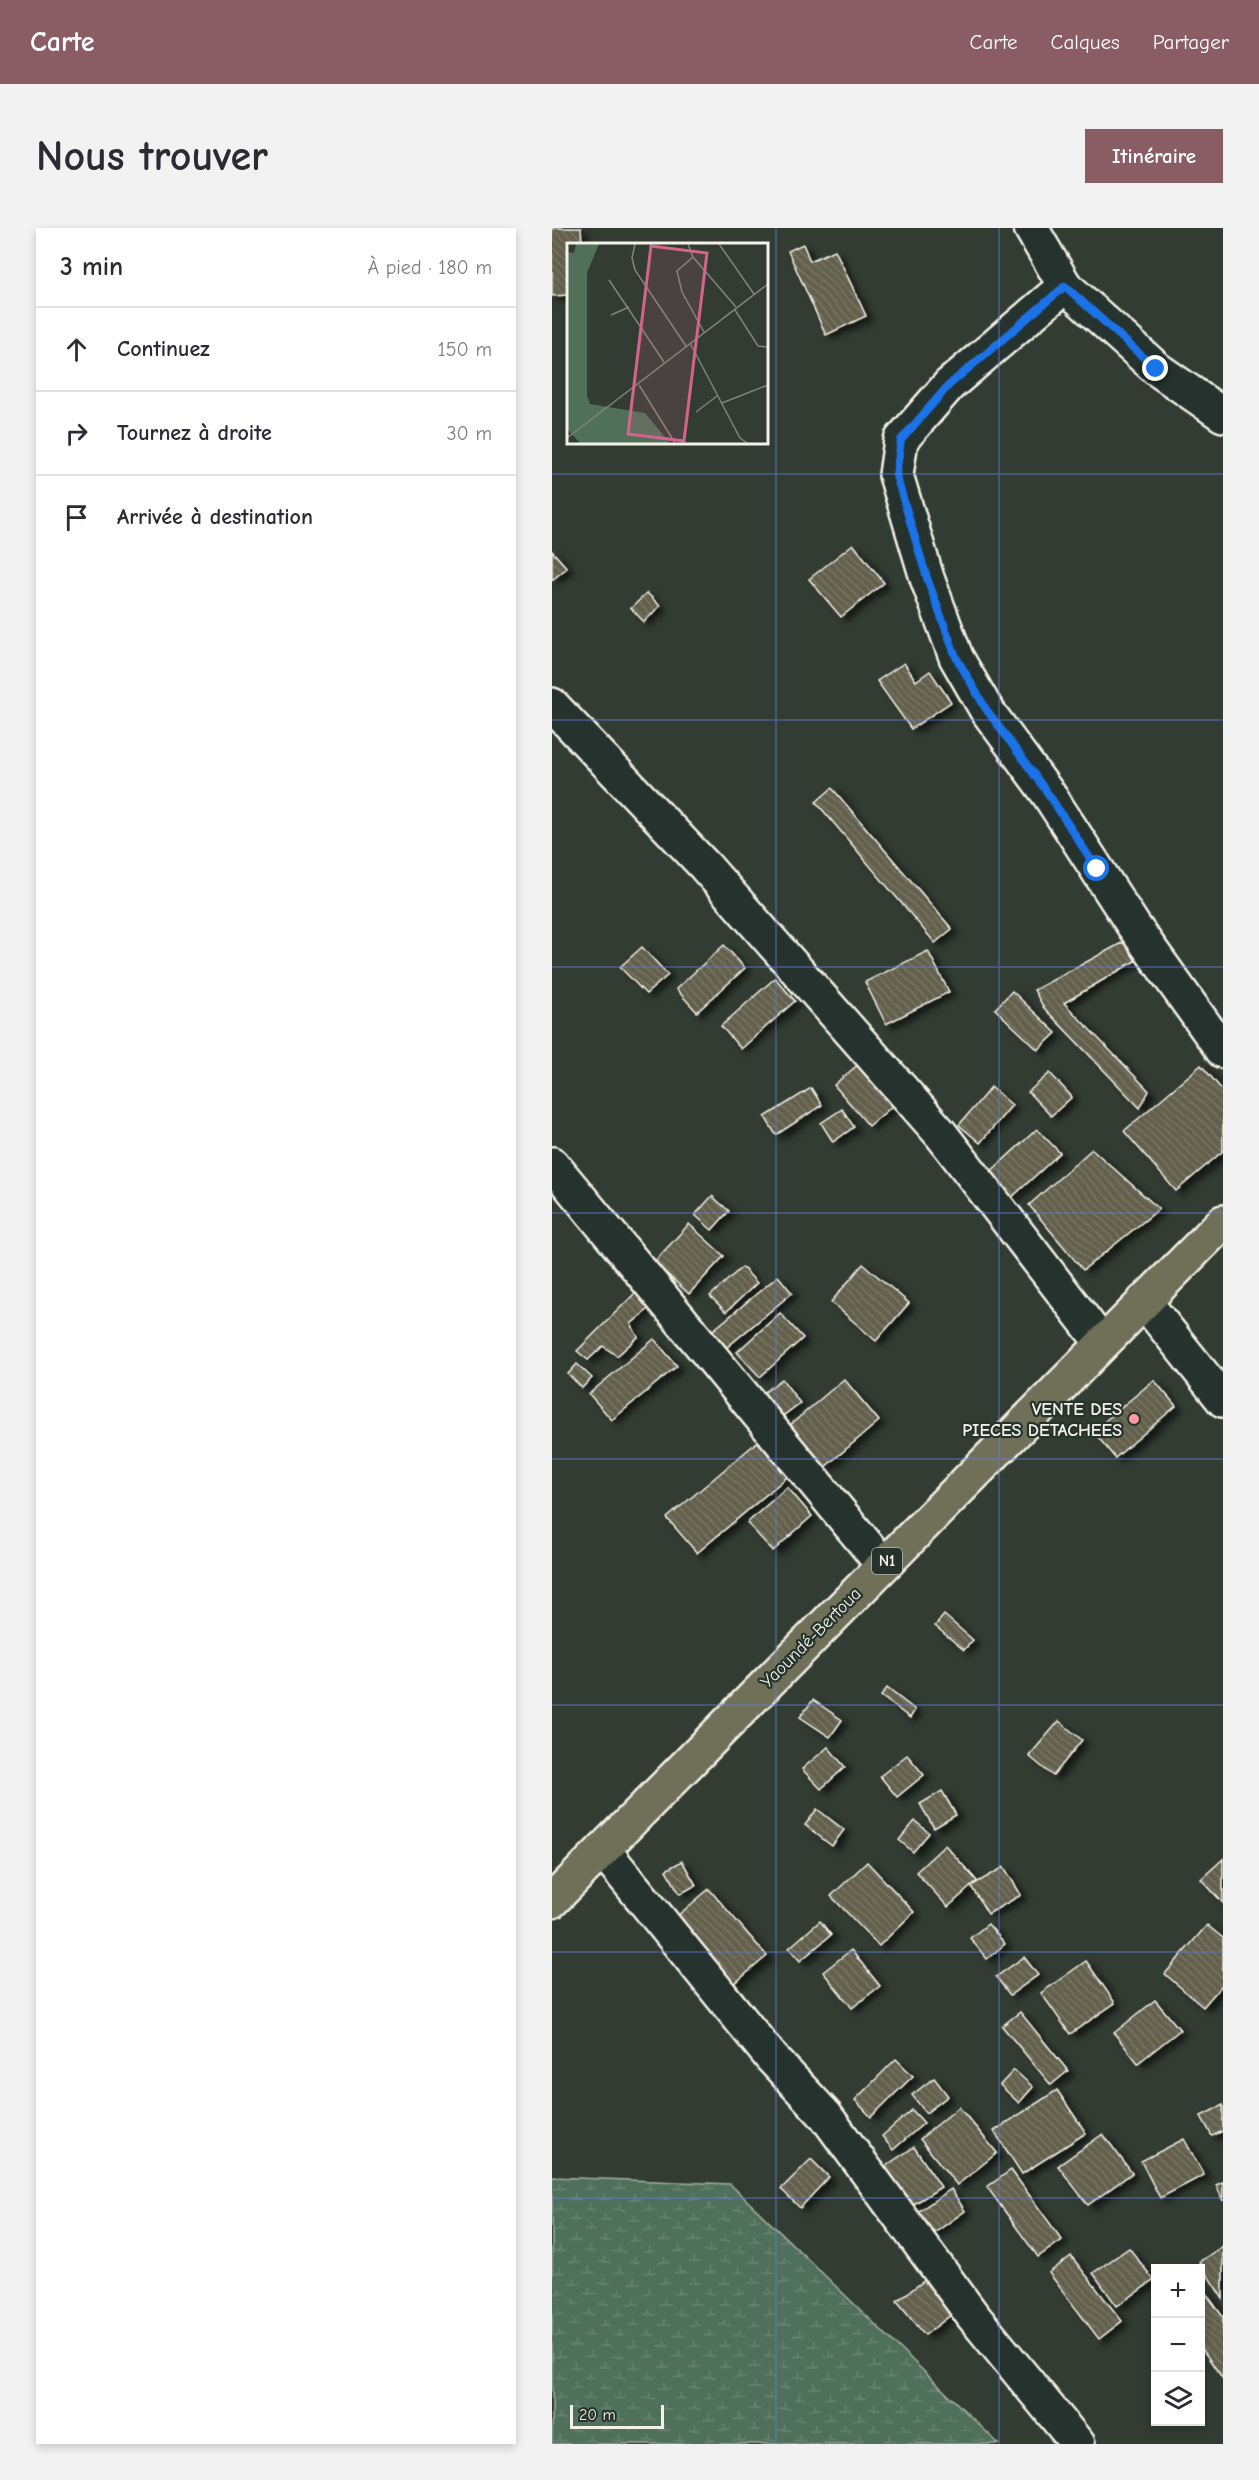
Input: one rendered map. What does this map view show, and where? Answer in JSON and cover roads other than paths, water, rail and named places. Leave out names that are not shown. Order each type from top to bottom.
[{"type":"highway","name":"Yaoundé-Bertoua","points":[[552,1901],[1223,1222]]},
{"type":"street","points":[[1031,228],[1065,286],[1156,369],[1223,416]]},
{"type":"street","points":[[1065,286],[949,385],[901,440],[896,475],[927,578],[956,657],[986,709],[1049,795],[1133,925],[1223,1051]]},
{"type":"street","points":[[552,705],[705,866],[941,1134],[1102,1343]]},
{"type":"street","points":[[552,1164],[883,1565]]},
{"type":"street","points":[[1144,1301],[1223,1400]]},
{"type":"street","points":[[603,1850],[771,2057],[826,2116],[972,2316],[1078,2444]]},
{"type":"place","name":"VENTE DES PIECES DETACHEES","points":[[1134,1419]]}]
